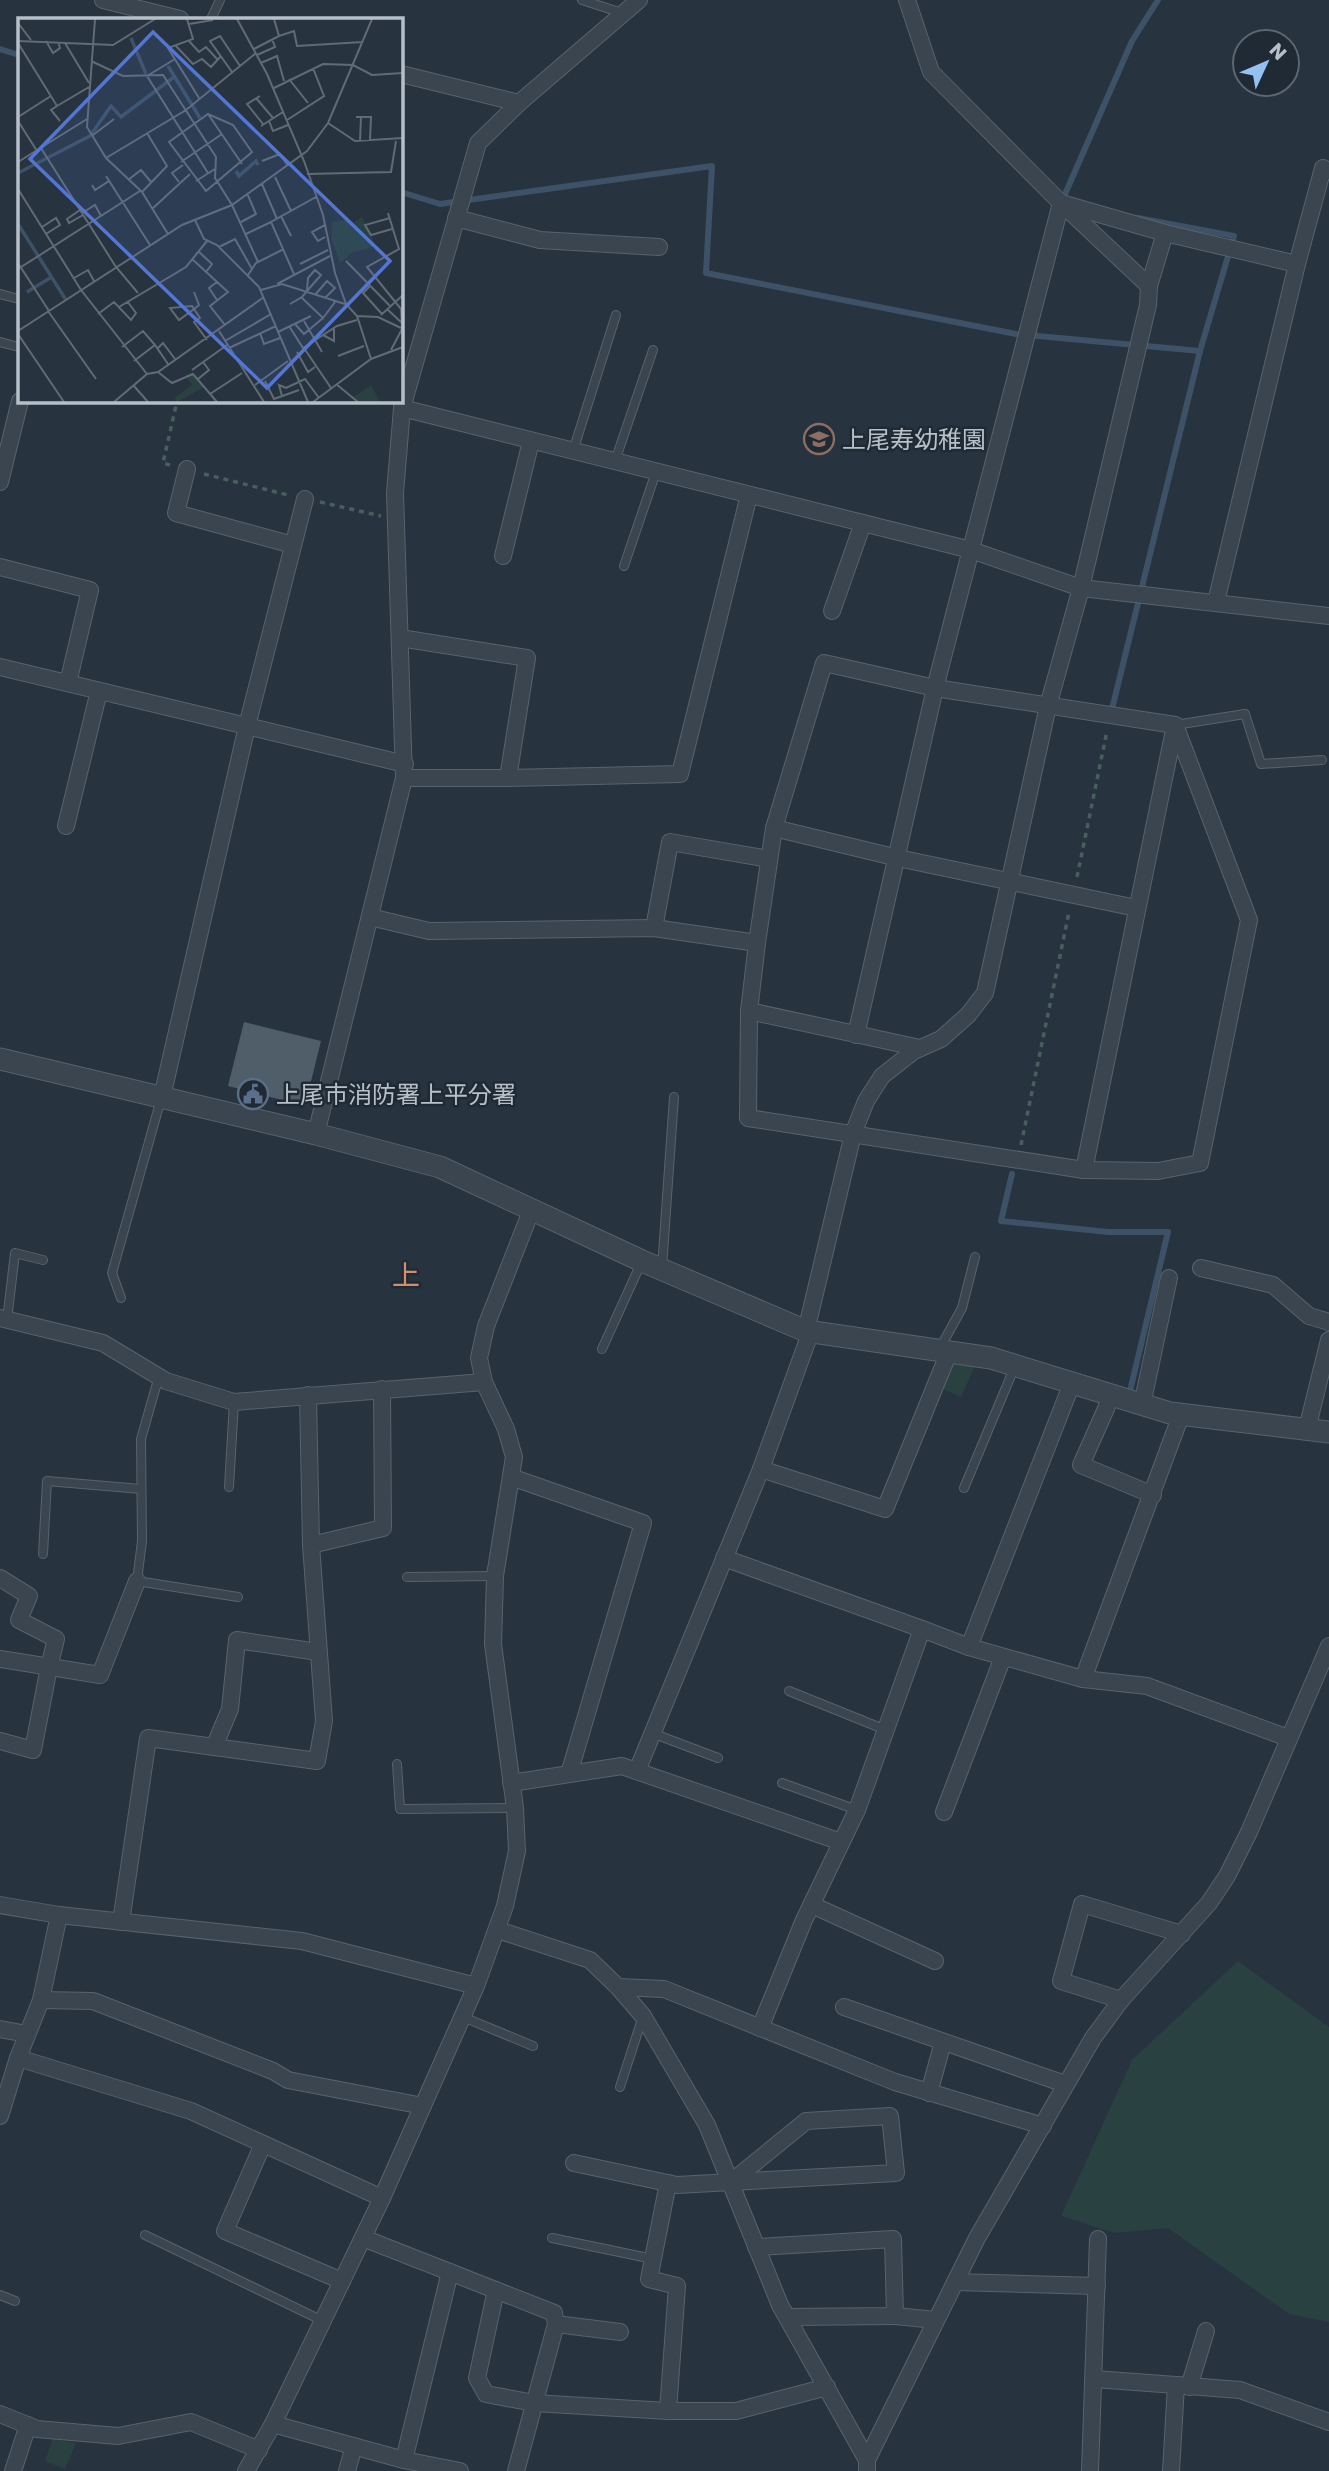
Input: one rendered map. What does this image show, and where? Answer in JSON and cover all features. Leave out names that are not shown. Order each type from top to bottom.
[{"type":"street","points":[[316,1134],[404,771],[395,494],[402,408],[456,218],[478,143],[519,103],[639,0]]},
{"type":"street","points":[[907,0],[931,72],[1061,203],[1149,286]]},
{"type":"street","points":[[111,8],[174,18]]},
{"type":"street","points":[[402,74],[519,103]]},
{"type":"street","points":[[1216,603],[1297,264],[1323,168],[1329,171]]},
{"type":"street","points":[[1061,203],[1165,233],[1297,264]]},
{"type":"street","points":[[856,1035],[935,688],[1061,203]]},
{"type":"street","points":[[456,218],[540,240],[659,247]]},
{"type":"street","points":[[637,1771],[761,1469],[809,1331],[853,1134],[866,1101],[882,1076],[920,1048],[942,1040],[968,1015],[985,993],[1048,706],[1081,588],[1148,305],[1149,286],[1165,233]]},
{"type":"street","points":[[0,482],[5,444],[20,402]]},
{"type":"street","points":[[402,408],[971,550],[1081,588],[1329,616]]},
{"type":"street","points":[[503,556],[531,441]]},
{"type":"street","points":[[187,470],[176,513],[293,545]]},
{"type":"street","points":[[0,667],[247,726],[404,771],[508,778],[680,774],[749,495]]},
{"type":"street","points":[[162,1097],[247,726],[305,499]]},
{"type":"street","points":[[832,611],[863,523]]},
{"type":"street","points":[[0,567],[90,590],[68,684]]},
{"type":"street","points":[[400,638],[527,658],[508,778]]},
{"type":"street","points":[[824,663],[935,688],[1175,725],[1249,920],[1200,1163],[1158,1171],[1084,1170],[748,1118],[749,1011],[774,828],[824,663]]},
{"type":"street","points":[[66,826],[99,691]]},
{"type":"street","points":[[1084,1170],[1175,725]]},
{"type":"street","points":[[774,828],[898,858],[1136,908]]},
{"type":"street","points":[[654,928],[670,842],[769,859]]},
{"type":"street","points":[[370,916],[429,931],[654,928],[757,943]]},
{"type":"street","points":[[749,1011],[920,1048]]},
{"type":"street","points":[[0,1059],[316,1134],[440,1167],[662,1270],[809,1331],[990,1358],[1181,1415],[1329,1432]]},
{"type":"street","points":[[246,2471],[273,2424],[363,2238],[477,1986],[498,1930],[517,1851],[515,1808],[493,1644],[495,1576],[514,1457],[484,1382],[478,1358],[485,1326],[531,1211]]},
{"type":"street","points":[[1201,1268],[1273,1285],[1309,1316],[1329,1322]]},
{"type":"street","points":[[1142,1405],[1169,1278]]},
{"type":"street","points":[[4,1319],[103,1343],[166,1381],[234,1402],[484,1382]]},
{"type":"street","points":[[1307,1429],[1329,1340]]},
{"type":"street","points":[[761,1469],[885,1509],[944,1351]]},
{"type":"street","points":[[969,1647],[1072,1383]]},
{"type":"street","points":[[311,1545],[383,1528],[383,1389]]},
{"type":"street","points":[[121,1922],[148,1738],[317,1761],[324,1721],[311,1545],[308,1395]]},
{"type":"street","points":[[1112,1395],[1081,1465],[1153,1495]]},
{"type":"street","points":[[1083,1679],[1181,1415]]},
{"type":"street","points":[[511,1477],[643,1523],[569,1774]]},
{"type":"street","points":[[724,1558],[969,1647],[1083,1679],[1147,1686],[1288,1738]]},
{"type":"street","points":[[0,1578],[29,1597],[19,1620],[56,1639],[33,1751],[0,1741]]},
{"type":"street","points":[[0,1659],[100,1675],[137,1581]]},
{"type":"street","points":[[760,2028],[812,1905],[857,1810],[922,1629]]},
{"type":"street","points":[[214,1747],[230,1709],[237,1640],[318,1652]]},
{"type":"street","points":[[867,2465],[977,2238],[1093,2038],[1121,2000],[1209,1903],[1227,1876],[1250,1832],[1329,1646]]},
{"type":"street","points":[[944,1812],[1003,1657]]},
{"type":"street","points":[[511,1783],[622,1766],[841,1842]]},
{"type":"street","points":[[1121,2000],[1061,1981],[1082,1904],[1182,1934]]},
{"type":"street","points":[[0,1905],[59,1915],[302,1941],[477,1986]]},
{"type":"street","points":[[812,1905],[936,1961]]},
{"type":"street","points":[[0,2116],[18,2058],[41,2000],[59,1915]]},
{"type":"street","points":[[498,1930],[590,1960],[643,2016],[707,2125],[787,2317],[867,2465]]},
{"type":"street","points":[[618,1987],[664,1989],[895,2082],[1043,2126]]},
{"type":"street","points":[[41,2000],[93,2001],[273,2071],[288,2080],[423,2106]]},
{"type":"street","points":[[844,2007],[1065,2084]]},
{"type":"street","points":[[0,2029],[27,2034]]},
{"type":"street","points":[[929,2093],[943,2042]]},
{"type":"street","points":[[18,2058],[191,2111],[382,2198]]},
{"type":"street","points":[[574,2163],[677,2185],[730,2183],[896,2173],[891,2116],[806,2121],[730,2183]]},
{"type":"street","points":[[263,2144],[225,2231],[342,2281]]},
{"type":"street","points":[[668,2183],[649,2279],[677,2286],[668,2411]]},
{"type":"street","points":[[363,2238],[554,2313],[556,2324],[516,2471]]},
{"type":"street","points":[[756,2247],[893,2239],[895,2316]]},
{"type":"street","points":[[1090,2471],[1098,2239]]},
{"type":"street","points":[[408,2464],[450,2272]]},
{"type":"street","points":[[955,2281],[1097,2286]]},
{"type":"street","points":[[496,2290],[477,2378],[486,2394],[534,2403],[736,2412],[827,2388]]},
{"type":"street","points":[[787,2317],[895,2316],[936,2320]]},
{"type":"street","points":[[556,2324],[620,2332]]},
{"type":"street","points":[[1171,2471],[1183,2386],[1206,2331]]},
{"type":"street","points":[[1094,2379],[1240,2390],[1329,2422]]},
{"type":"street","points":[[0,2414],[37,2429],[118,2436],[191,2422],[258,2450]]},
{"type":"street","points":[[273,2424],[408,2464],[460,2471]]},
{"type":"street","points":[[13,2471],[28,2425]]},
{"type":"street","points":[[346,2471],[354,2446]]},
{"type":"lane","points":[[211,18],[220,0]]},
{"type":"lane","points":[[582,0],[624,13]]},
{"type":"lane","points":[[0,294],[18,299]]},
{"type":"lane","points":[[573,451],[616,315]]},
{"type":"lane","points":[[0,342],[18,347]]},
{"type":"lane","points":[[615,461],[653,350]]},
{"type":"lane","points":[[624,566],[656,472]]},
{"type":"lane","points":[[1175,725],[1245,714],[1261,764],[1322,760]]},
{"type":"lane","points":[[121,1298],[112,1273],[162,1097]]},
{"type":"lane","points":[[662,1270],[674,1097]]},
{"type":"lane","points":[[4,1319],[15,1253],[43,1260]]},
{"type":"lane","points":[[944,1351],[962,1308],[975,1257]]},
{"type":"lane","points":[[602,1349],[642,1261]]},
{"type":"lane","points":[[964,1488],[1015,1366]]},
{"type":"lane","points":[[159,1376],[141,1439],[142,1541],[137,1581],[238,1597]]},
{"type":"lane","points":[[229,1488],[234,1402]]},
{"type":"lane","points":[[43,1554],[47,1481],[141,1489]]},
{"type":"lane","points":[[407,1577],[495,1576]]},
{"type":"lane","points":[[789,1691],[886,1730]]},
{"type":"lane","points":[[652,1733],[718,1758]]},
{"type":"lane","points":[[397,1765],[400,1809],[515,1808]]},
{"type":"lane","points":[[782,1783],[857,1810]]},
{"type":"lane","points":[[620,2087],[643,2016]]},
{"type":"lane","points":[[463,2017],[533,2046]]},
{"type":"lane","points":[[145,2235],[323,2321]]},
{"type":"lane","points":[[552,2238],[653,2259]]},
{"type":"lane","points":[[0,2295],[15,2301]]},
{"type":"path","points":[[177,402],[163,463],[396,519]]},
{"type":"path","points":[[1018,1160],[1110,715]]},
{"type":"green space","points":[[949,1352],[979,1356],[961,1397],[934,1385]]},
{"type":"green space","points":[[1238,1961],[1329,2027],[1329,2322],[1289,2314],[1168,2228],[1115,2233],[1061,2216],[1132,2060]]},
{"type":"green space","points":[[53,2439],[76,2443],[65,2469],[45,2461]]},
{"type":"building","points":[[244,1022],[321,1041],[305,1106],[228,1086]]},
{"type":"waterway","points":[[1062,201],[1132,41],[1158,0]]},
{"type":"waterway","points":[[0,49],[18,55]]},
{"type":"waterway","points":[[402,192],[440,204],[712,166],[706,273],[1016,334],[1200,351]]},
{"type":"waterway","points":[[1111,713],[1200,351],[1234,236],[1138,218]]},
{"type":"waterway","points":[[1012,1174],[1001,1221],[1108,1232],[1168,1232],[1129,1395]]},
{"type":"place","name":"上尾寿幼稚園","points":[[819,439]]},
{"type":"place","name":"上尾市消防署上平分署","points":[[253,1094]]},
{"type":"district","name":"上","points":[[406,1275]]}]
